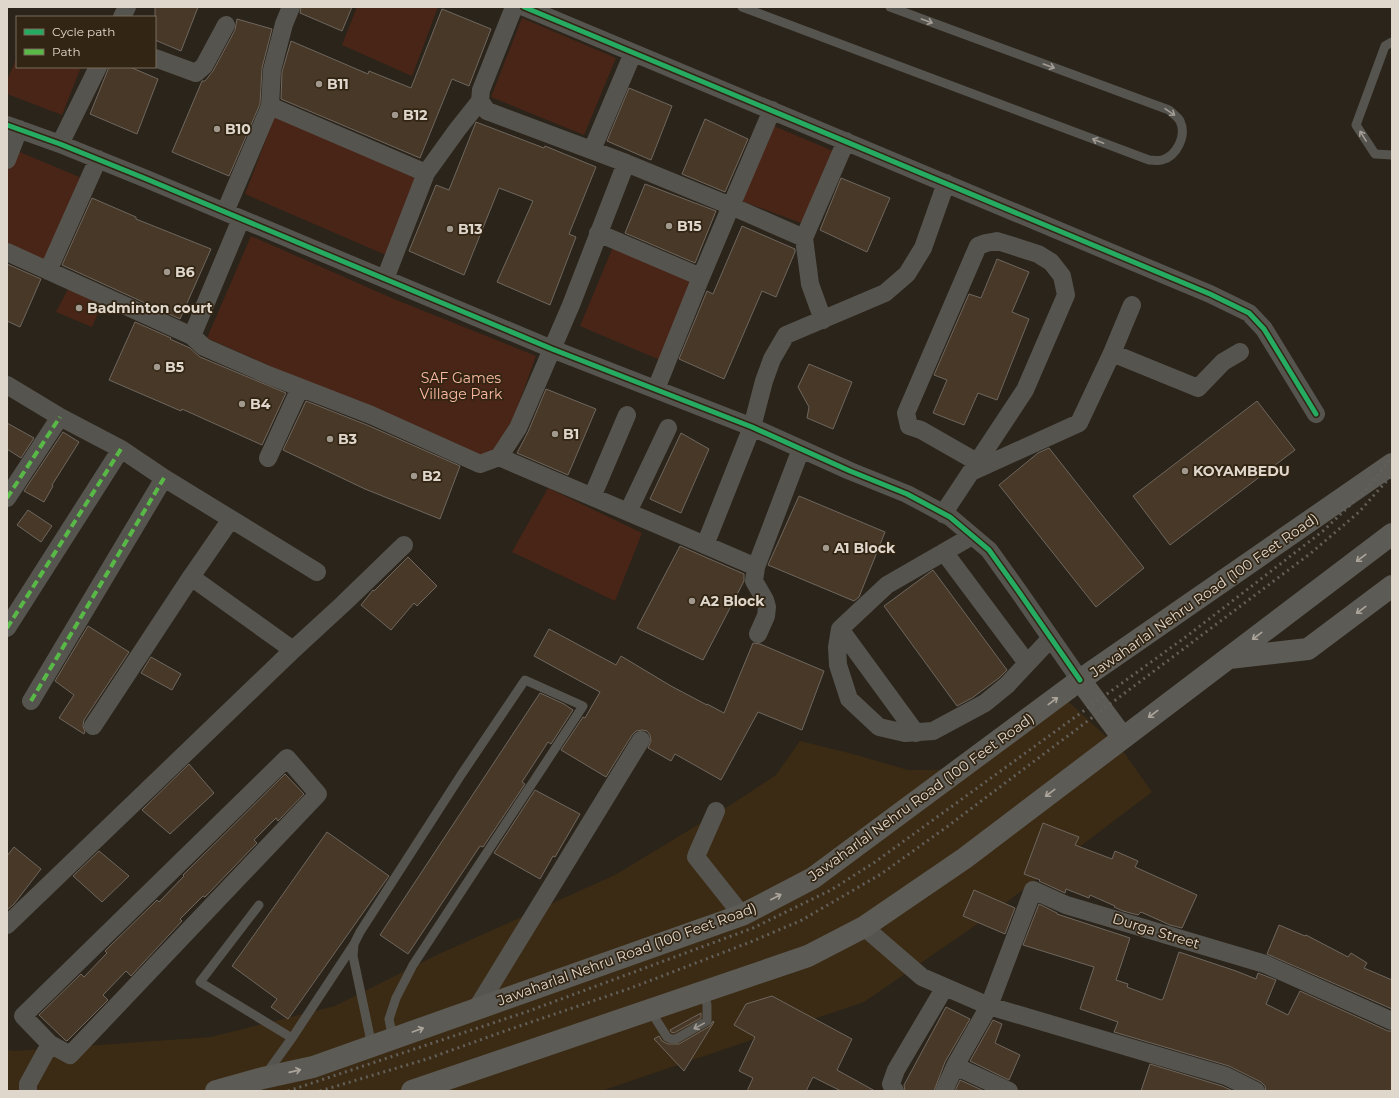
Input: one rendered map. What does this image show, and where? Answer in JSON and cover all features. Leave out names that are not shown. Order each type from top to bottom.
[{"type":"main road","name":"Jawaharlal Nehru Road (100 Feet Road)","points":[[216,1091],[263,1078],[313,1067],[742,915],[813,878],[1080,680],[1392,464]]},
{"type":"main road","points":[[412,1091],[808,956],[864,927],[965,858],[1392,534]]},
{"type":"main road","points":[[1228,658],[1308,649],[1392,586]]},
{"type":"main road","points":[[1080,680],[1123,738]]},
{"type":"street","points":[[122,16],[127,7]]},
{"type":"street","points":[[225,212],[270,106],[272,70],[284,24],[291,7]]},
{"type":"street","points":[[385,279],[426,173],[480,101],[481,90],[514,7]]},
{"type":"street","points":[[524,7],[1210,294],[1249,313],[1264,329],[1316,414]]},
{"type":"street","points":[[156,58],[196,73],[204,66],[226,25]]},
{"type":"street","points":[[592,150],[633,53]]},
{"type":"street","points":[[60,144],[98,68]]},
{"type":"street","points":[[480,101],[486,111],[626,163],[804,238]]},
{"type":"street","points":[[270,106],[426,173]]},
{"type":"street","points":[[656,389],[701,277],[772,110]]},
{"type":"street","points":[[7,160],[13,127],[98,159],[552,349],[752,427],[850,471],[907,494],[950,518],[988,550],[1020,592],[1080,680]]},
{"type":"street","points":[[823,320],[810,284],[804,238],[846,141]]},
{"type":"street","points":[[48,271],[98,159]]},
{"type":"street","points":[[7,252],[192,336],[204,347],[300,388],[370,415],[480,464],[499,457],[518,428],[571,305],[626,163]]},
{"type":"street","points":[[705,545],[752,427],[764,381],[772,359],[786,335],[885,294],[907,274],[923,248],[946,183]]},
{"type":"street","points":[[192,336],[241,219]]},
{"type":"street","points":[[598,234],[701,277]]},
{"type":"street","points":[[943,514],[1025,390],[1066,295],[1062,276],[1051,262],[1038,254],[997,241],[978,246],[906,413],[909,426],[921,430],[974,467]]},
{"type":"street","points":[[974,467],[1079,423],[1112,353],[1132,304]]},
{"type":"street","points":[[1112,353],[1198,388],[1223,362],[1240,352]]},
{"type":"street","points":[[7,385],[60,417],[121,450],[317,572]]},
{"type":"street","points":[[268,458],[300,388]]},
{"type":"street","points":[[592,497],[627,415]]},
{"type":"street","points":[[7,498],[60,417]]},
{"type":"street","points":[[628,512],[668,428]]},
{"type":"street","points":[[758,634],[766,616],[767,607],[765,600],[754,581],[756,567],[801,449]]},
{"type":"street","points":[[7,628],[121,450]]},
{"type":"street","points":[[499,457],[756,567]]},
{"type":"street","points":[[31,701],[164,478]]},
{"type":"street","points":[[93,726],[231,519]]},
{"type":"street","points":[[972,536],[887,585],[840,629],[837,647],[838,665],[849,699],[879,727],[905,733],[933,731],[985,703],[1007,685],[1051,638]]},
{"type":"street","points":[[7,925],[404,545]]},
{"type":"street","points":[[944,552],[1027,664]]},
{"type":"street","points":[[191,577],[293,650]]},
{"type":"street","points":[[840,629],[916,733]]},
{"type":"street","points":[[477,1008],[641,740]]},
{"type":"street","points":[[287,758],[318,794],[70,1055],[50,1044],[23,1016],[287,758]]},
{"type":"street","points":[[716,811],[696,858],[742,915]]},
{"type":"street","name":"Durga Street","points":[[989,1006],[1033,890],[1066,905],[1265,964],[1392,1021]]},
{"type":"street","points":[[864,927],[922,977],[989,1006],[1226,1076],[1256,1091]]},
{"type":"street","points":[[894,1091],[891,1084],[896,1070],[945,987]]},
{"type":"street","points":[[944,1091],[955,1066],[989,1006]]},
{"type":"street","points":[[28,1091],[28,1084],[50,1044]]},
{"type":"street","points":[[955,1066],[1010,1091]]},
{"type":"lane","points":[[742,7],[1149,160],[1162,160],[1172,154],[1180,145],[1183,134],[1180,120],[1169,110],[890,7]]},
{"type":"lane","points":[[1392,42],[1385,46],[1356,125],[1375,154],[1392,155]]},
{"type":"lane","points":[[263,1078],[292,1038],[354,944],[360,932],[457,781],[525,680],[583,706],[413,965],[396,998],[389,1019],[393,1039]]},
{"type":"lane","points":[[259,905],[200,982],[292,1038]]},
{"type":"lane","points":[[354,944],[353,956],[372,1046]]},
{"type":"lane","points":[[650,1010],[667,1037],[676,1039],[707,1021],[707,1005],[704,992]]},
{"type":"shaded area","points":[[1057,691],[1125,754],[1152,792],[979,923],[864,1002],[601,1091],[7,1091],[7,1050],[15,1051],[211,1037],[335,1006],[439,954],[615,875],[732,804],[776,775],[800,741],[908,770],[942,770]]},
{"type":"green space","points":[[357,7],[438,7],[412,76],[342,45]]},
{"type":"green space","points":[[522,18],[616,58],[584,135],[491,97]]},
{"type":"green space","points":[[16,60],[16,68],[81,68],[62,115],[7,94],[7,80]]},
{"type":"green space","points":[[275,116],[419,174],[388,256],[245,194]]},
{"type":"green space","points":[[774,126],[833,151],[804,224],[742,201]]},
{"type":"green space","points":[[15,150],[84,179],[48,262],[7,246],[7,171]]},
{"type":"green space","name":"SAF Games Village Park","points":[[251,236],[394,299],[536,356],[515,414],[492,461],[317,387],[207,338]]},
{"type":"green space","points":[[613,247],[693,281],[660,360],[580,326]]},
{"type":"green space","name":"Badminton court","points":[[68,289],[102,304],[92,327],[56,312]]},
{"type":"green space","points":[[548,488],[642,533],[615,601],[512,552]]},
{"type":"building","points":[[155,7],[198,7],[181,51],[156,40]]},
{"type":"building","points":[[301,7],[352,7],[342,31],[300,13]]},
{"type":"building","points":[[442,9],[491,29],[469,86],[452,79],[420,158],[281,99],[282,72],[291,41],[368,74],[369,71],[411,88]]},
{"type":"building","name":"B10","points":[[237,19],[272,29],[262,68],[260,104],[229,176],[172,152],[202,81],[205,81],[213,71],[235,30]]},
{"type":"building","points":[[109,68],[132,68],[158,79],[137,134],[90,114]]},
{"type":"building","points":[[629,88],[672,106],[651,160],[607,141]]},
{"type":"building","points":[[705,119],[748,139],[725,192],[682,174]]},
{"type":"building","points":[[476,122],[544,148],[545,146],[596,167],[569,234],[576,237],[550,305],[497,282],[533,201],[499,188],[464,275],[409,251],[436,185],[449,190]]},
{"type":"building","points":[[841,178],[890,198],[867,252],[820,230]]},
{"type":"building","name":"B15","points":[[645,184],[716,211],[695,263],[625,233]]},
{"type":"building","points":[[92,198],[136,217],[136,219],[211,249],[180,319],[62,265]]},
{"type":"building","points":[[742,226],[795,249],[795,252],[776,297],[762,291],[724,379],[679,359],[707,291],[713,294]]},
{"type":"building","points":[[997,259],[1029,272],[1012,312],[1029,319],[997,400],[978,393],[964,425],[933,413],[947,380],[934,375],[969,294],[981,298]]},
{"type":"building","points":[[7,264],[41,279],[20,327],[7,321]]},
{"type":"building","points":[[135,322],[190,348],[200,357],[286,393],[262,445],[182,409],[181,411],[109,380]]},
{"type":"building","points":[[809,364],[852,382],[833,429],[807,418],[809,407],[798,387]]},
{"type":"building","name":"B1","points":[[546,389],[596,409],[568,475],[517,453],[528,432]]},
{"type":"building","points":[[306,401],[367,425],[460,466],[440,519],[365,489],[283,450]]},
{"type":"building","name":"KOYAMBEDU","points":[[1257,401],[1295,450],[1170,545],[1133,496]]},
{"type":"building","points":[[7,423],[34,438],[21,458],[7,449]]},
{"type":"building","points":[[63,432],[79,442],[52,485],[53,486],[44,502],[24,491]]},
{"type":"building","points":[[681,433],[709,449],[681,513],[650,499]]},
{"type":"building","points":[[1049,448],[1144,568],[1096,607],[999,485],[1038,453]]},
{"type":"building","name":"A1 Block","points":[[799,496],[885,532],[859,597],[854,601],[768,565]]},
{"type":"building","points":[[28,510],[52,526],[41,542],[17,525]]},
{"type":"building","name":"A2 Block","points":[[680,546],[744,574],[744,581],[703,660],[637,628]]},
{"type":"building","points":[[408,557],[437,586],[417,606],[414,603],[391,630],[361,605],[373,590],[374,591]]},
{"type":"building","points":[[933,570],[1007,670],[999,678],[972,698],[957,706],[884,606]]},
{"type":"building","points":[[88,626],[129,652],[84,720],[84,734],[59,718],[74,695],[55,681]]},
{"type":"building","points":[[549,629],[616,665],[621,656],[671,686],[724,713],[753,643],[760,644],[824,671],[802,730],[758,712],[721,780],[675,754],[671,761],[648,748],[651,741],[650,735],[647,731],[642,730],[636,731],[632,735],[606,777],[561,750],[583,717],[585,718],[600,692],[534,656]]},
{"type":"building","points":[[151,657],[181,674],[172,690],[141,673]]},
{"type":"building","points":[[540,693],[564,704],[573,710],[551,744],[548,742],[522,782],[525,784],[483,847],[480,846],[408,954],[380,935]]},
{"type":"building","points":[[189,764],[214,793],[170,834],[142,810]]},
{"type":"building","points":[[285,774],[304,794],[278,821],[276,818],[254,840],[257,843],[205,897],[203,896],[180,919],[182,921],[131,976],[126,971],[103,995],[108,1000],[67,1041],[65,1040],[39,1015],[81,974],[84,977],[107,953],[105,951],[157,900],[159,902],[184,876],[183,875]]},
{"type":"building","points":[[535,790],[580,814],[555,857],[553,856],[540,879],[494,853]]},
{"type":"building","points":[[1043,823],[1079,837],[1075,845],[1112,859],[1115,851],[1138,861],[1135,867],[1197,895],[1182,928],[1170,925],[1141,912],[1138,915],[1123,911],[1090,895],[1089,898],[1066,889],[1065,893],[1039,881],[1040,880],[1024,874]]},
{"type":"building","points":[[327,832],[389,876],[288,1019],[271,1007],[277,999],[232,966]]},
{"type":"building","points":[[14,847],[41,869],[14,904],[7,910],[7,856]]},
{"type":"building","points":[[99,851],[129,876],[102,902],[73,876]]},
{"type":"building","points":[[974,890],[1015,908],[1005,934],[963,916]]},
{"type":"building","points":[[1039,904],[1057,914],[1130,938],[1116,980],[1128,984],[1127,987],[1161,1000],[1163,999],[1179,952],[1256,979],[1258,973],[1276,980],[1266,1004],[1288,1015],[1300,991],[1388,1031],[1392,1031],[1392,1091],[1266,1091],[1265,1086],[1261,1082],[1229,1066],[1114,1032],[1118,1022],[1080,1009],[1094,967],[1023,945]]},
{"type":"building","points":[[1279,925],[1305,936],[1306,935],[1348,957],[1351,953],[1367,963],[1364,968],[1392,980],[1392,1009],[1267,954]]},
{"type":"building","points":[[772,996],[852,1039],[837,1070],[875,1091],[841,1091],[813,1077],[806,1091],[747,1091],[753,1078],[739,1071],[755,1037],[734,1025],[746,1004]]},
{"type":"building","points":[[946,1007],[970,1019],[945,1062],[934,1091],[905,1091],[904,1085]]},
{"type":"building","points":[[701,1013],[701,1018],[674,1033],[671,1032],[670,1030]]},
{"type":"building","points":[[993,1020],[1002,1024],[995,1043],[1020,1055],[1009,1080],[970,1061]]},
{"type":"building","points":[[713,1021],[714,1022],[684,1071],[654,1039],[659,1036],[662,1041],[668,1044],[679,1044],[710,1026]]},
{"type":"building","points":[[1150,1064],[1222,1086],[1233,1091],[1141,1091]]},
{"type":"building","points":[[960,1080],[984,1091],[955,1091]]},
{"type":"railway","points":[[288,1091],[526,1012],[753,928],[831,890],[875,862],[1187,636],[1323,531],[1364,492],[1392,457]]},
{"type":"railway","points":[[320,1091],[427,1059],[631,988],[753,941],[802,920],[881,874],[948,826],[1311,553],[1359,512],[1392,475]]},
{"type":"marked path","points":[[7,498],[60,417]]},
{"type":"marked path","points":[[7,628],[121,449]]},
{"type":"marked path","points":[[31,701],[164,478]]},
{"type":"cycle path","points":[[524,7],[1210,294],[1249,313],[1264,329],[1316,414]]},
{"type":"cycle path","points":[[7,125],[60,144],[144,178],[552,349],[752,427],[850,471],[907,494],[950,517],[989,550],[1080,680]]},
{"type":"place","name":"B11","points":[[319,84]]},
{"type":"place","name":"B12","points":[[395,115]]},
{"type":"place","name":"B10","points":[[217,129]]},
{"type":"place","name":"B15","points":[[669,226]]},
{"type":"place","name":"B13","points":[[450,229]]},
{"type":"place","name":"B6","points":[[167,272]]},
{"type":"place","name":"Badminton court","points":[[79,308]]},
{"type":"place","name":"B5","points":[[157,367]]},
{"type":"place","name":"B4","points":[[242,404]]},
{"type":"place","name":"B1","points":[[555,434]]},
{"type":"place","name":"B3","points":[[330,439]]},
{"type":"place","name":"KOYAMBEDU","points":[[1185,471]]},
{"type":"place","name":"B2","points":[[414,476]]},
{"type":"place","name":"A1 Block","points":[[826,548]]},
{"type":"place","name":"A2 Block","points":[[692,601]]}]
